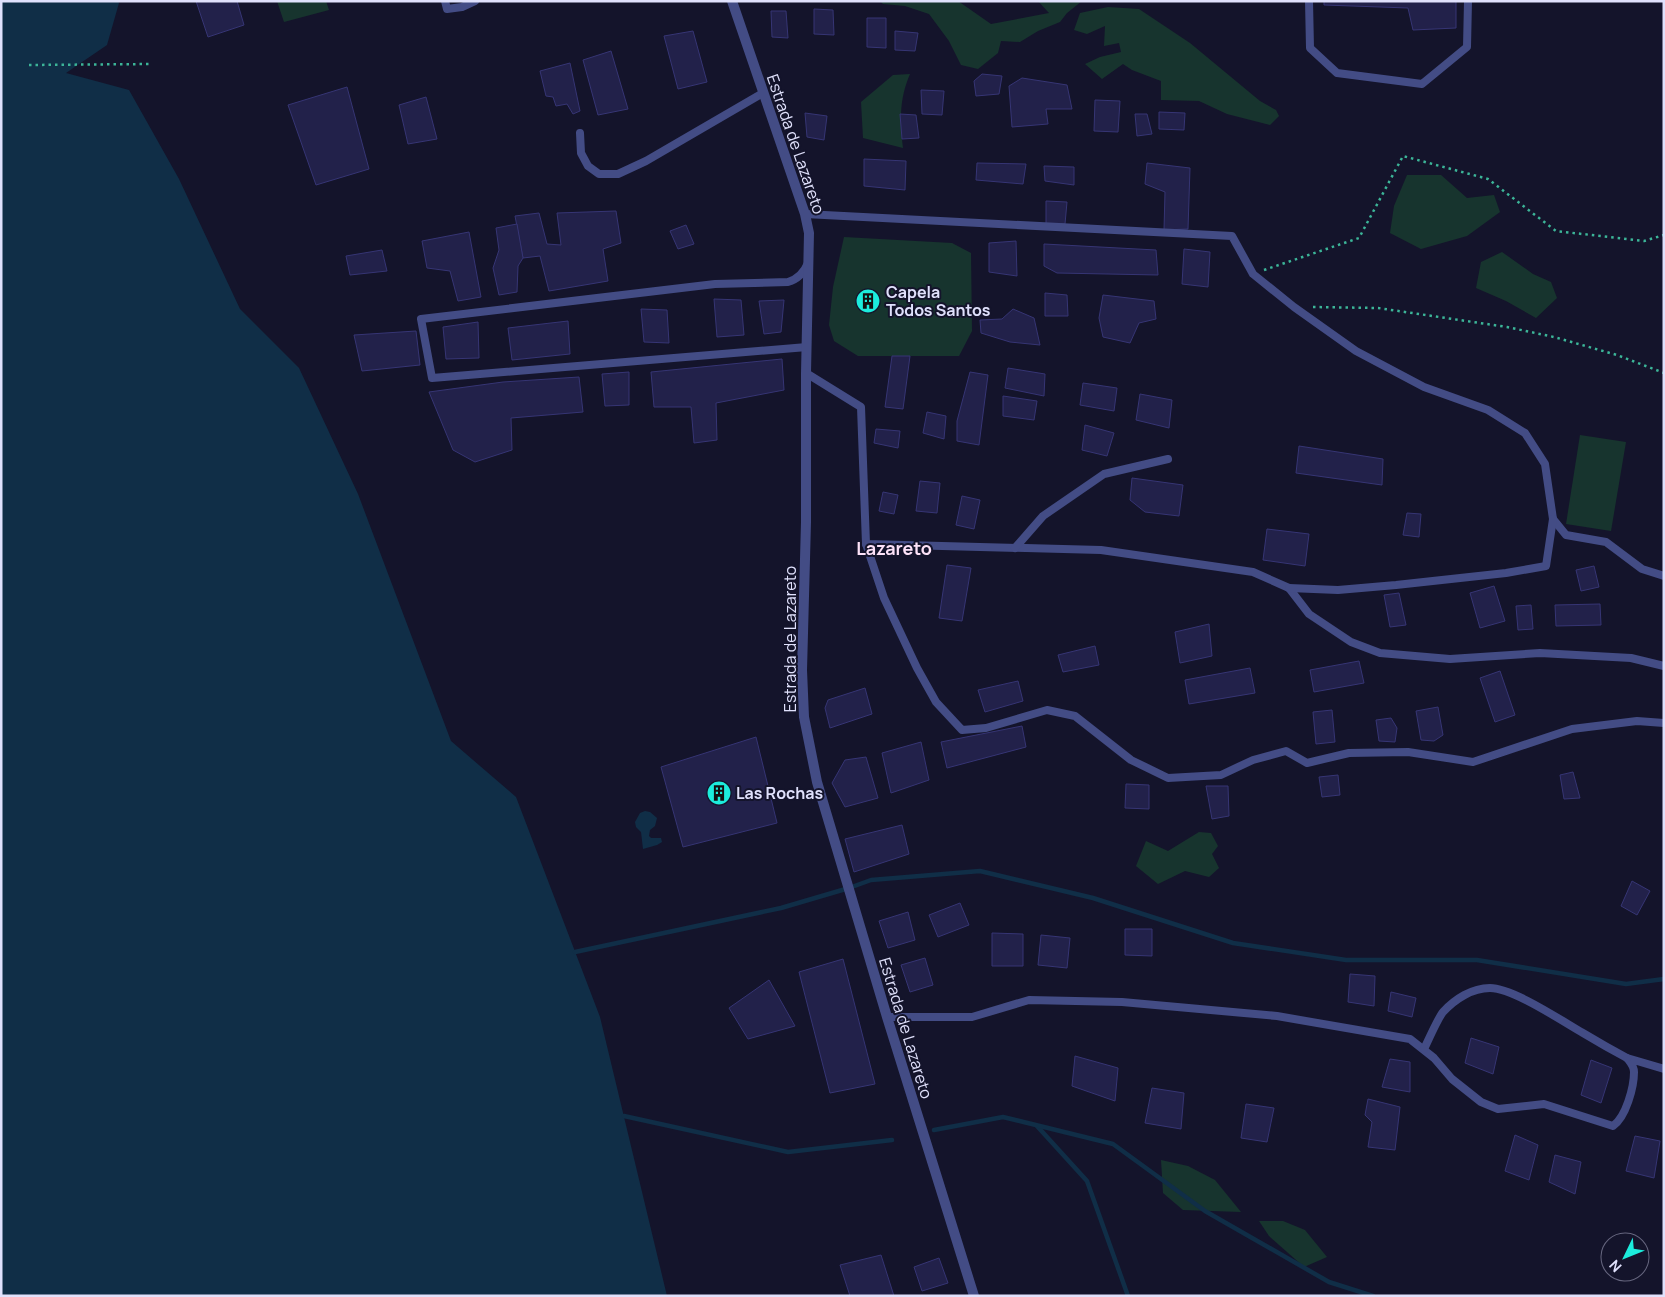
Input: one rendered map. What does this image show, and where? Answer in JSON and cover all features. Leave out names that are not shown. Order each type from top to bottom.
[{"type":"street","name":"Estrada de Lazareto","points":[[732,1],[805,214],[809,232],[806,373],[806,522],[802,670],[804,717],[817,782],[887,1017],[974,1296]]},
{"type":"lane","points":[[444,1],[448,9],[462,7],[475,1]]},
{"type":"lane","points":[[1309,1],[1310,48],[1337,73],[1422,84],[1467,47],[1468,1]]},
{"type":"lane","points":[[580,133],[581,153],[588,166],[598,174],[618,174],[646,161],[763,93]]},
{"type":"lane","points":[[805,214],[1232,236],[1253,274],[1294,307],[1356,351],[1424,387],[1488,410],[1525,434],[1545,464],[1553,519],[1546,566],[1506,573],[1338,590],[1289,588],[1254,572],[1101,550],[866,544]]},
{"type":"lane","points":[[807,347],[432,378],[420,319],[715,284],[788,282],[801,275],[809,261]]},
{"type":"lane","points":[[806,373],[861,407],[866,544],[884,598],[917,668],[936,702],[962,730],[986,728],[1047,710],[1075,716],[1131,760],[1168,778],[1221,775],[1254,760],[1286,751],[1307,763],[1349,752],[1408,752],[1473,762],[1572,729],[1637,721],[1664,723]]},
{"type":"lane","points":[[1015,548],[1043,516],[1104,474],[1168,460]]},
{"type":"lane","points":[[1553,519],[1566,535],[1606,542],[1642,569],[1664,576]]},
{"type":"lane","points":[[1289,588],[1309,614],[1351,642],[1380,653],[1450,659],[1540,653],[1631,658],[1664,666]]},
{"type":"lane","points":[[1424,1050],[1441,1014],[1454,1002],[1474,991],[1492,988],[1510,993],[1545,1010],[1627,1058],[1664,1069]]},
{"type":"lane","points":[[887,1017],[972,1017],[1029,1000],[1122,1002],[1277,1016],[1410,1038],[1434,1058],[1452,1079],[1481,1102],[1498,1109],[1544,1104],[1613,1126],[1622,1116],[1631,1093],[1634,1071],[1632,1064],[1627,1058]]},
{"type":"path","points":[[29,65],[151,64]]},
{"type":"path","points":[[1253,274],[1359,238],[1403,156],[1488,179],[1556,231],[1644,241],[1664,235]]},
{"type":"path","points":[[1294,307],[1378,308],[1507,327],[1554,337],[1617,355],[1664,373]]},
{"type":"green space","points":[[277,1],[326,1],[329,10],[284,22]]},
{"type":"green space","points":[[880,1],[958,1],[991,24],[1049,13],[1038,1],[1082,1],[1067,13],[1060,22],[1038,31],[1020,42],[1001,41],[998,53],[978,69],[961,65],[949,41],[929,14],[905,6],[883,4]]},
{"type":"green space","points":[[1108,7],[1139,9],[1190,43],[1260,101],[1276,110],[1279,116],[1270,125],[1227,114],[1199,101],[1161,100],[1161,81],[1132,70],[1123,64],[1102,79],[1085,64],[1100,57],[1121,52],[1119,43],[1104,46],[1105,26],[1087,34],[1074,30],[1080,13]]},
{"type":"green space","points":[[910,74],[906,83],[901,110],[903,148],[863,138],[861,102],[893,75]]},
{"type":"green space","points":[[1407,175],[1441,175],[1467,198],[1494,195],[1500,212],[1467,236],[1421,249],[1390,233],[1394,206]]},
{"type":"green space","points":[[844,237],[952,243],[971,253],[972,331],[959,356],[858,356],[834,341],[829,325],[833,287]]},
{"type":"green space","points":[[1502,252],[1533,274],[1551,282],[1557,298],[1536,318],[1506,301],[1476,288],[1481,262]]},
{"type":"green space","points":[[1580,435],[1626,442],[1611,531],[1566,524]]},
{"type":"green space","points":[[1199,832],[1211,833],[1218,846],[1212,854],[1219,868],[1209,877],[1185,871],[1158,884],[1136,866],[1146,841],[1168,851]]},
{"type":"green space","points":[[1161,1160],[1188,1166],[1215,1180],[1241,1212],[1183,1210],[1163,1193]]},
{"type":"green space","points":[[1259,1221],[1283,1221],[1305,1230],[1327,1257],[1304,1267],[1269,1236]]},
{"type":"water","points":[[1,1],[118,1],[107,45],[66,73],[129,90],[179,179],[240,309],[299,368],[358,494],[451,741],[516,797],[600,1017],[667,1296],[1,1296]]},
{"type":"water","points":[[650,812],[657,818],[655,826],[650,830],[649,836],[651,838],[661,838],[662,842],[643,849],[641,832],[636,827],[635,822],[640,813]]},
{"type":"building","points":[[196,1],[237,1],[244,25],[208,37]]},
{"type":"building","points":[[1324,1],[1456,1],[1456,28],[1413,30],[1408,8],[1324,5]]},
{"type":"building","points":[[814,9],[833,10],[834,35],[814,34]]},
{"type":"building","points":[[771,11],[786,11],[788,38],[772,37]]},
{"type":"building","points":[[867,18],[886,18],[886,48],[867,47]]},
{"type":"building","points":[[693,31],[707,82],[678,89],[664,36]]},
{"type":"building","points":[[895,31],[918,33],[915,51],[895,50]]},
{"type":"building","points":[[611,51],[628,109],[598,115],[583,60]]},
{"type":"building","points":[[570,63],[580,111],[573,114],[567,104],[556,106],[553,97],[546,96],[540,71]]},
{"type":"building","points":[[982,74],[1002,76],[999,94],[976,96],[974,81]]},
{"type":"building","points":[[1022,78],[1067,85],[1072,109],[1046,109],[1048,124],[1012,127],[1009,86]]},
{"type":"building","points":[[347,87],[369,169],[316,185],[288,105]]},
{"type":"building","points":[[921,90],[944,91],[942,115],[922,114]]},
{"type":"building","points":[[426,97],[437,139],[408,144],[399,105]]},
{"type":"building","points":[[1095,100],[1120,101],[1118,132],[1094,131]]},
{"type":"building","points":[[1159,112],[1185,113],[1184,130],[1159,129]]},
{"type":"building","points":[[805,113],[827,116],[824,140],[807,137]]},
{"type":"building","points":[[900,114],[916,115],[919,138],[902,139]]},
{"type":"building","points":[[1135,114],[1147,114],[1152,134],[1137,136]]},
{"type":"building","points":[[864,159],[906,161],[905,190],[864,186]]},
{"type":"building","points":[[977,163],[1026,164],[1023,184],[976,180]]},
{"type":"building","points":[[1147,163],[1190,168],[1188,229],[1164,230],[1165,192],[1145,184]]},
{"type":"building","points":[[1044,166],[1074,167],[1074,185],[1045,181]]},
{"type":"building","points":[[1046,201],[1067,202],[1065,224],[1046,224]]},
{"type":"building","points":[[616,211],[621,243],[603,249],[608,281],[549,291],[540,256],[523,258],[515,216],[539,213],[547,244],[561,245],[557,213]]},
{"type":"building","points":[[517,224],[523,258],[518,266],[517,292],[499,295],[493,268],[499,250],[496,228]]},
{"type":"building","points":[[686,225],[694,244],[678,249],[670,231]]},
{"type":"building","points":[[469,232],[481,297],[458,301],[450,271],[427,268],[422,241]]},
{"type":"building","points":[[1016,241],[1017,276],[989,272],[989,243]]},
{"type":"building","points":[[1044,244],[1156,250],[1158,275],[1057,273],[1044,266]]},
{"type":"building","points":[[1184,249],[1210,252],[1208,287],[1182,284]]},
{"type":"building","points":[[382,250],[387,271],[350,275],[346,256]]},
{"type":"building","points":[[1045,293],[1067,295],[1068,316],[1045,316]]},
{"type":"building","name":"Capela Todos Santos","points":[[861,295],[875,297],[875,307],[861,305]]},
{"type":"building","points":[[1103,295],[1154,301],[1156,319],[1139,323],[1130,343],[1103,337],[1099,318]]},
{"type":"building","points":[[714,299],[741,300],[744,335],[717,337]]},
{"type":"building","points":[[784,300],[781,332],[764,334],[759,301]]},
{"type":"building","points":[[641,309],[667,310],[669,343],[644,342]]},
{"type":"building","points":[[1013,309],[1034,318],[1040,345],[1010,342],[981,333],[980,320],[1002,319]]},
{"type":"building","points":[[568,321],[570,354],[512,360],[508,328]]},
{"type":"building","points":[[478,322],[479,358],[446,359],[443,327]]},
{"type":"building","points":[[416,331],[420,365],[362,371],[354,335]]},
{"type":"building","points":[[892,356],[910,356],[903,409],[885,407]]},
{"type":"building","points":[[782,359],[784,390],[716,403],[717,440],[694,443],[691,407],[654,407],[651,372]]},
{"type":"building","points":[[1008,368],[1045,374],[1044,396],[1005,388]]},
{"type":"building","points":[[629,372],[629,405],[605,406],[602,374]]},
{"type":"building","points":[[970,372],[988,375],[979,445],[957,441],[957,421]]},
{"type":"building","points":[[579,377],[583,412],[511,418],[512,450],[475,462],[453,450],[429,392],[503,382]]},
{"type":"building","points":[[1083,383],[1117,388],[1114,411],[1080,405]]},
{"type":"building","points":[[1140,394],[1172,400],[1169,428],[1136,420]]},
{"type":"building","points":[[1003,396],[1037,401],[1034,420],[1003,416]]},
{"type":"building","points":[[927,412],[946,416],[944,439],[923,433]]},
{"type":"building","points":[[1085,425],[1114,433],[1107,456],[1082,450]]},
{"type":"building","points":[[876,429],[900,431],[898,448],[874,443]]},
{"type":"building","points":[[1299,446],[1383,459],[1382,485],[1296,473]]},
{"type":"building","points":[[1132,478],[1183,485],[1179,516],[1145,512],[1130,500]]},
{"type":"building","points":[[920,481],[940,483],[937,513],[916,511]]},
{"type":"building","points":[[883,492],[898,495],[894,514],[879,511]]},
{"type":"building","points":[[962,496],[980,500],[974,529],[956,525]]},
{"type":"building","points":[[1407,513],[1421,514],[1419,537],[1403,535]]},
{"type":"building","points":[[1267,529],[1309,534],[1305,566],[1263,560]]},
{"type":"building","points":[[947,565],[971,568],[962,621],[939,618]]},
{"type":"building","points":[[1594,566],[1599,587],[1581,591],[1576,570]]},
{"type":"building","points":[[1494,586],[1505,621],[1480,628],[1470,593]]},
{"type":"building","points":[[1399,593],[1406,625],[1390,627],[1384,595]]},
{"type":"building","points":[[1600,604],[1601,625],[1556,626],[1555,605]]},
{"type":"building","points":[[1531,605],[1533,629],[1518,630],[1516,606]]},
{"type":"building","points":[[1209,624],[1212,656],[1180,663],[1175,632]]},
{"type":"building","points":[[1095,646],[1099,665],[1063,672],[1058,655]]},
{"type":"building","points":[[1359,661],[1364,683],[1314,692],[1310,670]]},
{"type":"building","points":[[1250,668],[1255,693],[1189,704],[1185,680]]},
{"type":"building","points":[[1500,671],[1515,715],[1495,722],[1480,678]]},
{"type":"building","points":[[1018,681],[1023,701],[985,712],[978,690]]},
{"type":"building","points":[[865,688],[872,714],[830,728],[825,708],[828,700]]},
{"type":"building","points":[[1438,707],[1443,735],[1434,741],[1421,740],[1416,711]]},
{"type":"building","points":[[1332,710],[1335,742],[1316,744],[1313,712]]},
{"type":"building","points":[[1391,718],[1397,728],[1395,742],[1379,741],[1376,720]]},
{"type":"building","points":[[1022,726],[1026,747],[947,768],[941,742]]},
{"type":"building","name":"Las Rochas","points":[[756,737],[777,823],[683,847],[661,767]]},
{"type":"building","points":[[921,742],[929,780],[891,793],[882,753]]},
{"type":"building","points":[[866,757],[878,798],[845,807],[832,783],[845,760]]},
{"type":"building","points":[[1573,772],[1580,798],[1564,799],[1560,775]]},
{"type":"building","points":[[1338,775],[1340,795],[1322,797],[1319,777]]},
{"type":"building","points":[[1126,784],[1149,785],[1149,809],[1125,808]]},
{"type":"building","points":[[1206,786],[1228,786],[1229,816],[1212,819]]},
{"type":"building","points":[[902,825],[909,854],[854,872],[845,839]]},
{"type":"building","points":[[1632,881],[1650,891],[1637,915],[1621,906]]},
{"type":"building","points":[[960,903],[969,925],[938,937],[929,915]]},
{"type":"building","points":[[908,912],[915,940],[888,948],[879,921]]},
{"type":"building","points":[[1125,929],[1152,929],[1152,956],[1125,955]]},
{"type":"building","points":[[992,933],[1023,934],[1023,966],[992,966]]},
{"type":"building","points":[[1041,935],[1070,938],[1067,968],[1038,965]]},
{"type":"building","points":[[925,958],[933,985],[910,992],[901,965]]},
{"type":"building","points":[[843,959],[875,1084],[830,1093],[799,972]]},
{"type":"building","points":[[1350,974],[1375,976],[1374,1006],[1348,1002]]},
{"type":"building","points":[[769,980],[795,1026],[748,1039],[729,1008]]},
{"type":"building","points":[[1391,992],[1416,998],[1412,1017],[1388,1011]]},
{"type":"building","points":[[1471,1038],[1499,1047],[1493,1074],[1465,1063]]},
{"type":"building","points":[[1075,1056],[1118,1068],[1115,1101],[1072,1086]]},
{"type":"building","points":[[1390,1059],[1410,1062],[1410,1092],[1382,1087]]},
{"type":"building","points":[[1591,1060],[1612,1068],[1601,1103],[1581,1095]]},
{"type":"building","points":[[1152,1088],[1184,1093],[1181,1129],[1145,1123]]},
{"type":"building","points":[[1368,1099],[1400,1107],[1395,1150],[1368,1147],[1372,1122],[1365,1115]]},
{"type":"building","points":[[1246,1104],[1274,1108],[1267,1142],[1241,1138]]},
{"type":"building","points":[[1515,1135],[1538,1145],[1529,1180],[1505,1171]]},
{"type":"building","points":[[1635,1136],[1660,1141],[1654,1178],[1626,1171]]},
{"type":"building","points":[[1555,1155],[1581,1162],[1575,1194],[1549,1182]]},
{"type":"building","points":[[881,1255],[894,1296],[850,1296],[840,1265]]},
{"type":"building","points":[[939,1258],[948,1283],[922,1291],[914,1267]]},
{"type":"waterway","points":[[575,952],[781,908],[871,880],[980,871],[1093,898],[1233,943],[1346,960],[1477,960],[1626,984],[1664,979]]},
{"type":"waterway","points":[[624,1116],[788,1152],[892,1140]]},
{"type":"waterway","points":[[934,1130],[1003,1117],[1113,1144],[1205,1211],[1329,1282],[1373,1296]]},
{"type":"waterway","points":[[1037,1126],[1087,1181],[1128,1296]]},
{"type":"place","name":"Capela Todos Santos","points":[[868,301]]},
{"type":"place","name":"Las Rochas","points":[[719,793]]},
{"type":"district","name":"Lazareto","points":[[894,548]]}]
